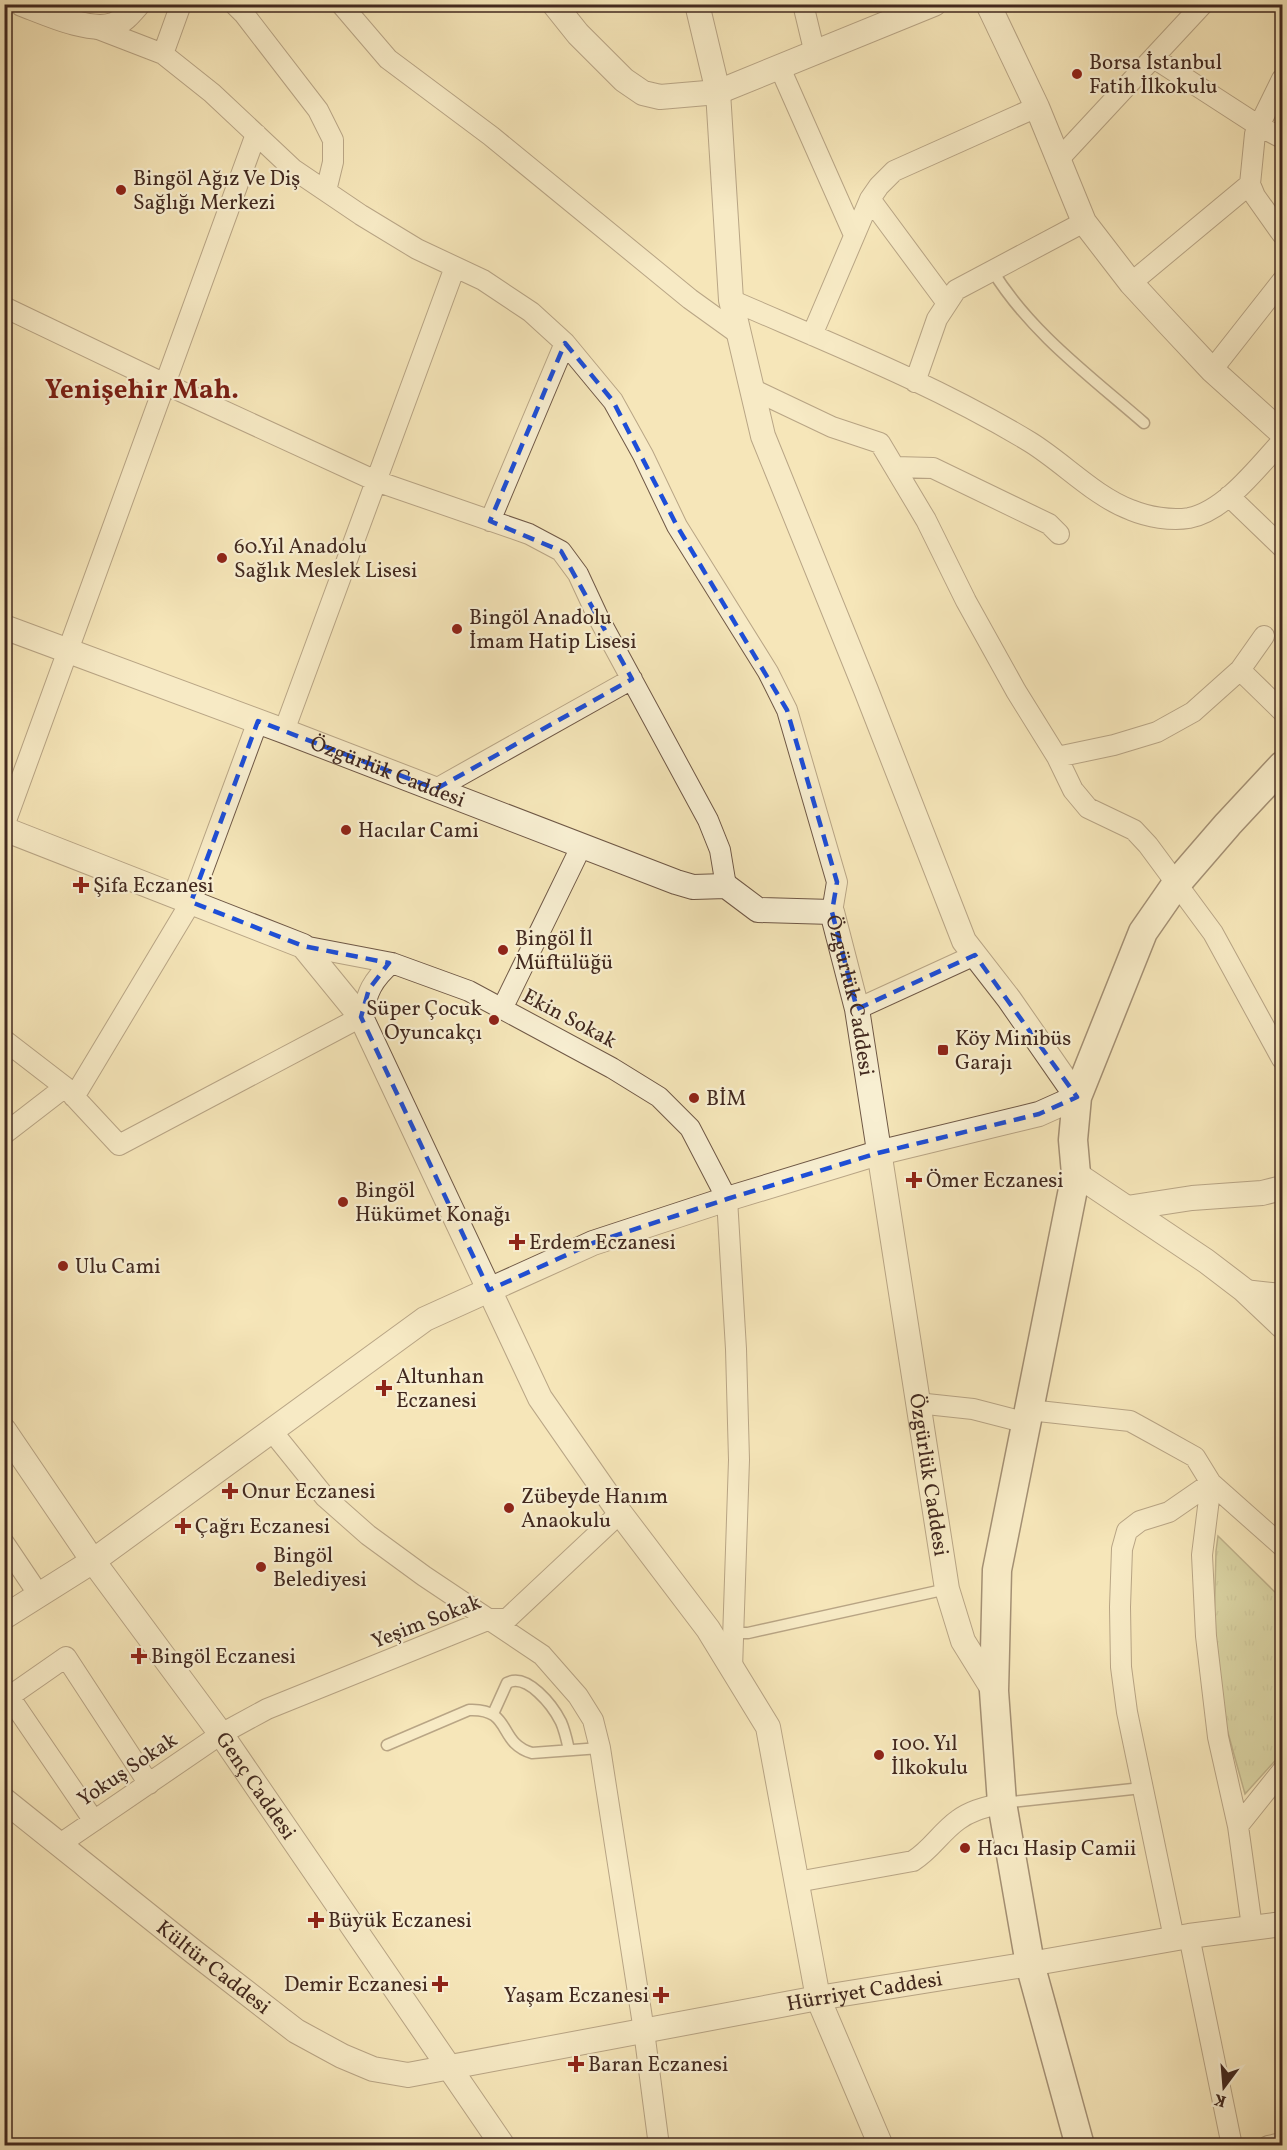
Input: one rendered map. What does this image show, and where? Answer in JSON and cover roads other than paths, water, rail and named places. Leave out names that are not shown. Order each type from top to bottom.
[{"type":"main road","points":[[1080,2145],[1030,1964],[1002,1803],[994,1691],[997,1570],[1076,1174],[1073,1140],[1077,1098],[1143,932],[1177,884],[1279,774]]},
{"type":"street","points":[[22,4],[67,12],[93,27],[163,54],[212,93],[293,169],[417,249],[483,280],[531,312],[565,343],[613,401],[643,455],[677,526],[768,672],[787,710],[837,882],[832,912]]},
{"type":"street","points":[[93,27],[114,25],[138,4]]},
{"type":"street","points":[[163,54],[181,4]]},
{"type":"street","points":[[234,4],[318,110],[333,140],[333,162],[326,191]]},
{"type":"street","points":[[341,4],[388,59],[491,136],[690,299],[740,335]]},
{"type":"street","points":[[554,4],[578,34],[624,80],[643,93],[660,98],[718,92],[934,4]]},
{"type":"street","points":[[4,1617],[93,1561],[425,1319],[593,1243],[727,1199],[878,1154],[1039,1114],[1077,1098],[1009,999],[964,941],[763,436],[731,300],[718,92],[697,4]]},
{"type":"street","points":[[803,4],[815,54]]},
{"type":"street","points":[[988,4],[1036,107],[1084,222],[1131,283],[1212,370],[1282,433]]},
{"type":"street","points":[[1058,160],[1203,4]]},
{"type":"street","points":[[1154,58],[1259,126],[1282,138]]},
{"type":"street","points":[[780,68],[854,235]]},
{"type":"street","points":[[1282,79],[1254,134],[1250,184],[1255,196],[1282,234]]},
{"type":"street","points":[[812,335],[870,199],[879,186],[894,171],[1036,107]]},
{"type":"street","points":[[256,134],[4,827],[303,946],[361,1017],[540,1398],[620,1513],[708,1629],[768,1727],[818,1998],[880,2145]]},
{"type":"street","points":[[1131,283],[1250,184]]},
{"type":"street","points":[[870,199],[947,303]]},
{"type":"street","points":[[915,382],[937,319],[956,290],[1084,222]]},
{"type":"street","points":[[284,731],[455,267]]},
{"type":"street","points":[[1212,370],[1282,281]]},
{"type":"street","points":[[731,300],[915,382],[1030,443],[1105,496],[1130,510],[1155,518],[1189,518],[1209,511],[1229,496],[1282,441]]},
{"type":"street","points":[[4,307],[376,481],[529,534],[561,551],[578,574],[598,617],[708,820],[720,850],[726,886]]},
{"type":"street","points":[[490,521],[565,343]]},
{"type":"street","points":[[752,389],[832,427],[880,443],[926,520],[966,602],[1016,691],[1057,757],[1073,790],[1088,808],[1134,830],[1148,845],[1213,933],[1282,1059]]},
{"type":"street","points":[[895,467],[933,468],[1048,524],[1059,534]]},
{"type":"street","points":[[1229,496],[1282,547]]},
{"type":"street","name":"Özgürlük Caddesi","points":[[4,627],[693,887],[726,886],[759,909],[832,912],[857,1009],[947,1589],[963,1641],[994,1691]]},
{"type":"street","points":[[1057,757],[1114,745],[1157,732],[1193,712],[1240,670],[1264,636]]},
{"type":"street","points":[[1240,670],[1282,711]]},
{"type":"street","points":[[436,789],[632,679]]},
{"type":"street","points":[[4,1134],[70,1092],[191,902],[258,721]]},
{"type":"street","points":[[502,1009],[582,845]]},
{"type":"street","name":"Ekin Sokak","points":[[303,946],[392,963],[469,992],[612,1068],[659,1097],[690,1128],[727,1199]]},
{"type":"street","points":[[857,1009],[975,955]]},
{"type":"street","points":[[4,1040],[70,1092],[119,1144],[361,1017],[369,989],[392,963]]},
{"type":"street","points":[[1076,1174],[1206,1261],[1244,1290],[1282,1326]]},
{"type":"street","points":[[1127,1208],[1192,1198],[1262,1193],[1282,1188]]},
{"type":"street","points":[[727,1199],[736,1348],[738,1449],[732,1670]]},
{"type":"street","points":[[1244,1290],[1282,1294]]},
{"type":"street","points":[[917,1403],[1028,1416],[1130,1421],[1195,1457],[1211,1483],[1282,1546]]},
{"type":"street","name":"Genç Caddesi","points":[[4,1430],[93,1561],[221,1734],[503,2145]]},
{"type":"street","points":[[271,1430],[325,1497],[368,1535],[424,1576],[543,1656],[579,1696],[593,1720],[600,1748],[644,2031],[659,2145]]},
{"type":"street","points":[[1211,1483],[1169,1512],[1140,1521],[1127,1531],[1122,1549],[1121,1667],[1126,1712],[1142,1788],[1232,2145]]},
{"type":"street","points":[[1211,1483],[1202,1555],[1206,1636],[1218,1737],[1238,1826],[1252,1927]]},
{"type":"street","name":"Yeşim Sokak","points":[[221,1734],[267,1709],[490,1619],[507,1619],[620,1513]]},
{"type":"street","points":[[4,1543],[39,1595]]},
{"type":"street","points":[[94,1821],[7,1693],[66,1657],[149,1784]]},
{"type":"street","name":"Yokuş Sokak","points":[[60,1844],[221,1734]]},
{"type":"street","points":[[1238,1826],[1282,1771]]},
{"type":"street","name":"Kültür Caddesi","points":[[4,1800],[296,2031],[342,2056],[374,2069],[408,2075],[449,2067]]},
{"type":"street","points":[[796,1882],[913,1861],[925,1854],[958,1820],[982,1808],[1002,1803]]},
{"type":"street","name":"Hürriyet Caddesi","points":[[449,2067],[818,1998],[1181,1937],[1252,1927],[1282,1928]]},
{"type":"street","points":[[1268,2145],[1282,2142]]},
{"type":"lane","points":[[992,270],[1006,292],[1035,327],[1144,423]]},
{"type":"lane","points":[[733,1633],[748,1633],[947,1589]]},
{"type":"lane","points":[[493,1714],[507,1683],[521,1681],[539,1693],[554,1709],[561,1722],[569,1750]]},
{"type":"lane","points":[[387,1745],[469,1710],[493,1714],[505,1725],[506,1732],[514,1744],[525,1751],[532,1753],[600,1748]]},
{"type":"lane","points":[[1002,1803],[1142,1788]]},
{"type":"place","name":"Borsa İstanbul Fatih İlkokulu","points":[[1077,74]]},
{"type":"place","name":"Bingöl Ağız Ve Diş Sağlığı Merkezi","points":[[121,190]]},
{"type":"place","name":"60.Yıl Anadolu Sağlık Meslek Lisesi","points":[[222,558]]},
{"type":"place","name":"Bingöl Anadolu İmam Hatip Lisesi","points":[[457,629]]},
{"type":"place","name":"Hacılar Cami","points":[[346,830]]},
{"type":"place","name":"Şifa Eczanesi","points":[[81,885]]},
{"type":"place","name":"Bingöl İl Müftülüğü","points":[[503,950]]},
{"type":"place","name":"Süper Çocuk Oyuncakçı","points":[[494,1020]]},
{"type":"place","name":"Köy Minibüs Garajı","points":[[943,1050]]},
{"type":"place","name":"BİM","points":[[694,1098]]},
{"type":"place","name":"Ömer Eczanesi","points":[[914,1180]]},
{"type":"place","name":"Bingöl Hükümet Konağı","points":[[343,1202]]},
{"type":"place","name":"Erdem Eczanesi","points":[[517,1242]]},
{"type":"place","name":"Ulu Cami","points":[[63,1266]]},
{"type":"place","name":"Altunhan Eczanesi","points":[[384,1388]]},
{"type":"place","name":"Onur Eczanesi","points":[[230,1491]]},
{"type":"place","name":"Zübeyde Hanım Anaokulu","points":[[509,1508]]},
{"type":"place","name":"Çağrı Eczanesi","points":[[183,1526]]},
{"type":"place","name":"Bingöl Belediyesi","points":[[261,1567]]},
{"type":"place","name":"Bingöl Eczanesi","points":[[139,1656]]},
{"type":"place","name":"100. Yıl İlkokulu","points":[[879,1755]]},
{"type":"place","name":"Hacı Hasip Camii","points":[[965,1848]]},
{"type":"place","name":"Büyük Eczanesi","points":[[316,1920]]},
{"type":"place","name":"Demir Eczanesi","points":[[440,1984]]},
{"type":"place","name":"Yaşam Eczanesi","points":[[661,1995]]},
{"type":"place","name":"Baran Eczanesi","points":[[576,2064]]},
{"type":"district","name":"Yenişehir Mah.","points":[[142,389]]}]
